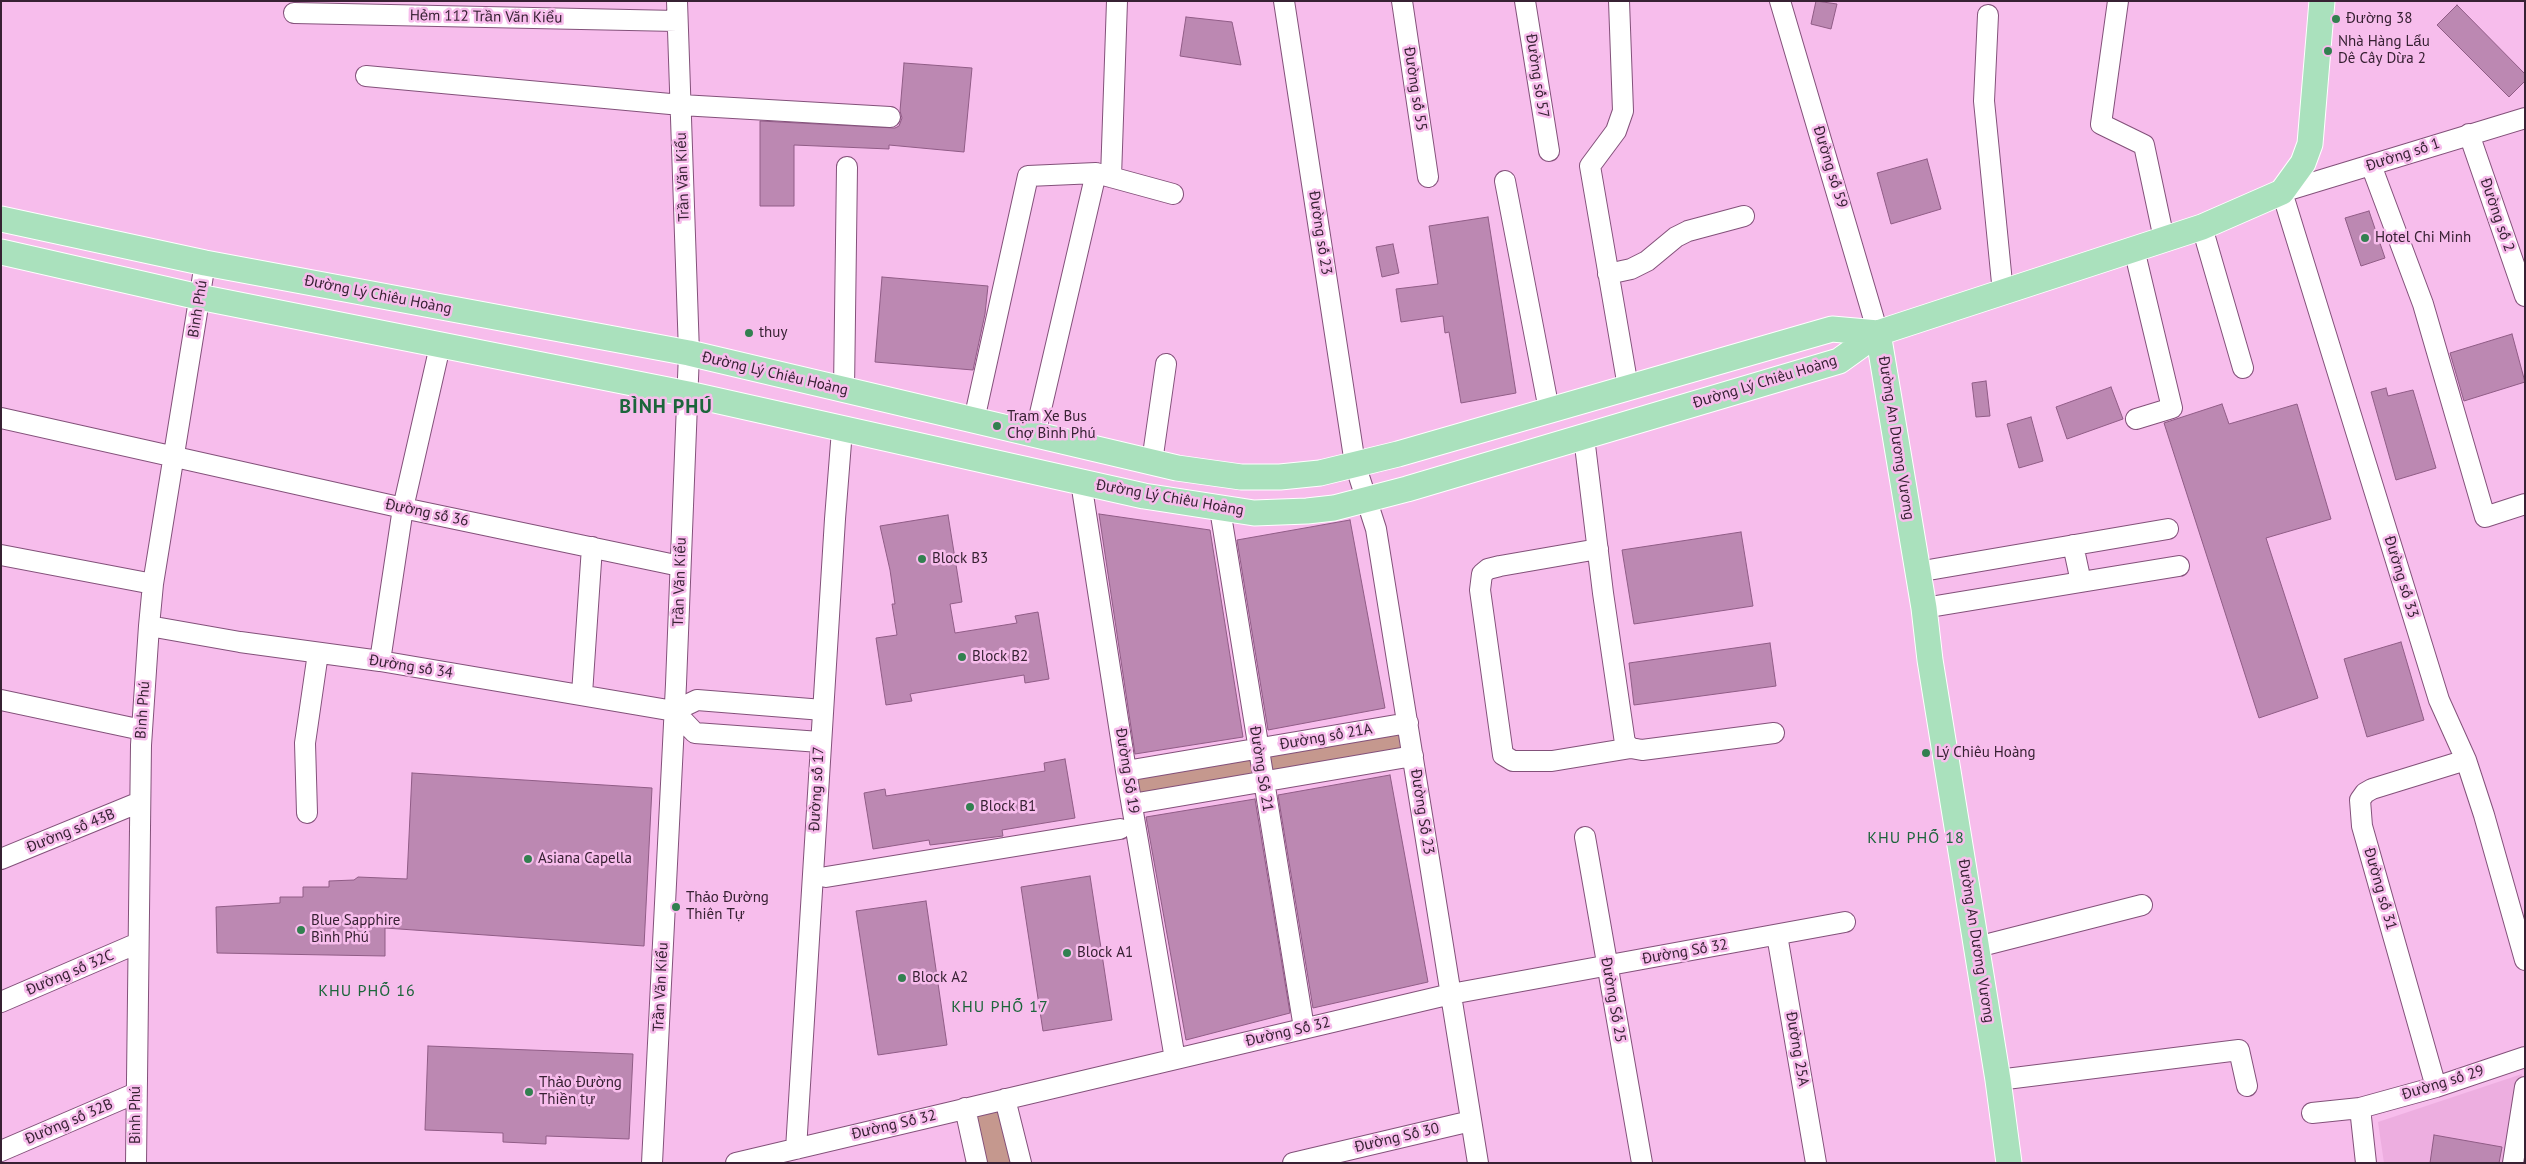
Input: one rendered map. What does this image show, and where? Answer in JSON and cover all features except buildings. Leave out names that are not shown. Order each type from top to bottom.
[{"type":"main road","points":[[1878,333],[2202,227],[2282,192],[2303,163],[2310,144],[2322,1]]},
{"type":"main road","name":"Đường Lý Chiêu Hoàng","points":[[1,220],[205,263],[689,353],[1152,462],[1241,478],[1280,478],[1320,473],[1398,454],[1832,329],[1878,333]]},
{"type":"main road","name":"Đường Lý Chiêu Hoàng","points":[[1,252],[200,297],[688,394],[1081,482],[1220,509],[1284,513],[1334,508],[1366,500],[1839,361],[1878,333]]},
{"type":"main road","name":"Đường An Dương Vương","points":[[1878,333],[1924,608],[1930,660],[1998,1080],[2009,1163]]},
{"type":"street","name":"Trần Văn Kiểu","points":[[652,1163],[689,353],[677,1]]},
{"type":"street","points":[[1035,434],[1104,175],[1117,1]]},
{"type":"street","name":"Đường số 23","points":[[1284,1],[1356,464]]},
{"type":"street","name":"Đường số 55","points":[[1402,1],[1428,177]]},
{"type":"street","name":"Đường số 57","points":[[1524,1],[1549,151]]},
{"type":"street","points":[[1619,1],[1623,111],[1616,131],[1590,166],[1628,388]]},
{"type":"street","name":"Đường số 59","points":[[1780,1],[1878,333]]},
{"type":"street","points":[[2118,1],[2100,124],[2144,145],[2164,239]]},
{"type":"street","name":"Hẻm 112 Trần Văn Kiểu","points":[[294,13],[677,21]]},
{"type":"street","points":[[1988,15],[1984,101],[2003,293]]},
{"type":"street","points":[[366,76],[681,105],[890,117]]},
{"type":"street","name":"Đường số 1","points":[[2282,192],[2525,118]]},
{"type":"street","name":"Đường số 2","points":[[2468,134],[2525,296]]},
{"type":"street","points":[[2371,166],[2423,304],[2485,517],[2525,504]]},
{"type":"street","points":[[844,390],[847,168]]},
{"type":"street","points":[[974,420],[1028,176],[1104,175],[1172,194]]},
{"type":"street","points":[[1505,181],[1549,410]]},
{"type":"street","name":"Đường số 33","points":[[2282,192],[2439,700],[2466,760],[2484,815],[2525,960]]},
{"type":"street","points":[[1608,274],[1631,269],[1647,262],[1676,237],[1688,231],[1744,216]]},
{"type":"street","points":[[2202,227],[2242,368]]},
{"type":"street","points":[[2134,250],[2172,408],[2136,419]]},
{"type":"street","name":"Bình Phú","points":[[136,1163],[140,802],[142,730],[149,626],[153,584],[205,263]]},
{"type":"street","points":[[380,661],[403,508],[440,346]]},
{"type":"street","points":[[1152,462],[1166,364]]},
{"type":"street","name":"Đường số 36","points":[[1,418],[403,508],[680,566]]},
{"type":"street","name":"Đường số 17","points":[[796,1149],[820,742],[842,430]]},
{"type":"street","points":[[1584,436],[1625,742],[1631,748]]},
{"type":"street","name":"Đường Số 23","points":[[1356,464],[1376,529],[1478,1163]]},
{"type":"street","name":"Đường Số 19","points":[[1081,482],[1126,771],[1176,1059]]},
{"type":"street","name":"Đường Số 21","points":[[1220,509],[1304,1028]]},
{"type":"street","points":[[1917,572],[2168,529]]},
{"type":"street","points":[[2073,546],[2081,582]]},
{"type":"street","points":[[582,694],[592,547]]},
{"type":"street","points":[[1598,549],[1488,568],[1482,574],[1480,590],[1503,754],[1513,761],[1552,761],[1631,748],[1642,750],[1774,733]]},
{"type":"street","points":[[1,555],[153,584]]},
{"type":"street","points":[[1924,608],[2179,566]]},
{"type":"street","name":"Đường số 34","points":[[149,626],[380,661],[674,711]]},
{"type":"street","points":[[307,813],[305,743],[318,653]]},
{"type":"street","points":[[1,700],[142,730]]},
{"type":"street","points":[[820,742],[695,733],[674,711],[697,700],[823,710]]},
{"type":"street","name":"Đường số 21A","points":[[1126,771],[1408,723]]},
{"type":"street","points":[[1132,804],[1413,756]]},
{"type":"street","name":"Đường số 31","points":[[2436,1087],[2362,826],[2360,800],[2365,792],[2372,789],[2466,760]]},
{"type":"street","name":"Đường số 43B","points":[[1,859],[140,802]]},
{"type":"street","points":[[826,876],[1120,829]]},
{"type":"street","name":"Đường Số 25","points":[[1585,837],[1606,967],[1642,1163]]},
{"type":"street","points":[[1977,947],[2142,905]]},
{"type":"street","name":"Đường Số 32","points":[[736,1163],[1451,994],[1777,936],[1845,922]]},
{"type":"street","name":"Đường 25A","points":[[1777,936],[1816,1163]]},
{"type":"street","name":"Đường số 32C","points":[[1,1002],[138,943]]},
{"type":"street","points":[[1998,1080],[2239,1050],[2247,1086]]},
{"type":"street","name":"Đường số 29","points":[[2312,1113],[2360,1108],[2436,1087],[2525,1057]]},
{"type":"street","points":[[2513,1163],[2525,1087]]},
{"type":"street","name":"Đường số 32B","points":[[2,1148],[136,1093]]},
{"type":"street","points":[[1005,1099],[1020,1163]]},
{"type":"street","points":[[964,1108],[978,1163]]},
{"type":"street","points":[[2360,1108],[2366,1163]]},
{"type":"street","name":"Đường Số 30","points":[[1293,1163],[1471,1120]]},
{"type":"shaded area","points":[[1398,732],[1401,752],[1268,774],[1266,754]]},
{"type":"shaded area","points":[[1252,757],[1256,776],[1137,796],[1134,776]]},
{"type":"shaded area","points":[[2522,1074],[2506,1163],[2384,1163],[2378,1122]]},
{"type":"shaded area","points":[[1000,1108],[1013,1163],[985,1163],[973,1113]]},
{"type":"place","name":"Đường 38","points":[[2336,19]]},
{"type":"place","name":"Nhà Hàng Lẩu Dê Cây Dừa 2","points":[[2328,51]]},
{"type":"place","name":"Hotel Chi Minh","points":[[2365,238]]},
{"type":"place","name":"thuy","points":[[749,333]]},
{"type":"place","name":"Trạm Xe Bus Chợ Bình Phú","points":[[997,426]]},
{"type":"place","name":"Block B3","points":[[922,559]]},
{"type":"place","name":"Block B2","points":[[962,657]]},
{"type":"place","name":"Lý Chiêu Hoàng","points":[[1926,753]]},
{"type":"place","name":"Block B1","points":[[970,807]]},
{"type":"place","name":"Asiana Capella","points":[[528,859]]},
{"type":"place","name":"Thảo Đường Thiên Tự","points":[[676,907]]},
{"type":"place","name":"Blue Sapphire Bình Phú","points":[[301,930]]},
{"type":"place","name":"Block A1","points":[[1067,953]]},
{"type":"place","name":"Block A2","points":[[902,978]]},
{"type":"place","name":"Thảo Đường Thiền tự","points":[[529,1092]]},
{"type":"district","name":"BÌNH PHÚ","points":[[666,407]]},
{"type":"district","name":"KHU PHỐ 18","points":[[1916,838]]},
{"type":"district","name":"KHU PHỐ 16","points":[[367,991]]},
{"type":"district","name":"KHU PHỐ 17","points":[[1000,1007]]}]
